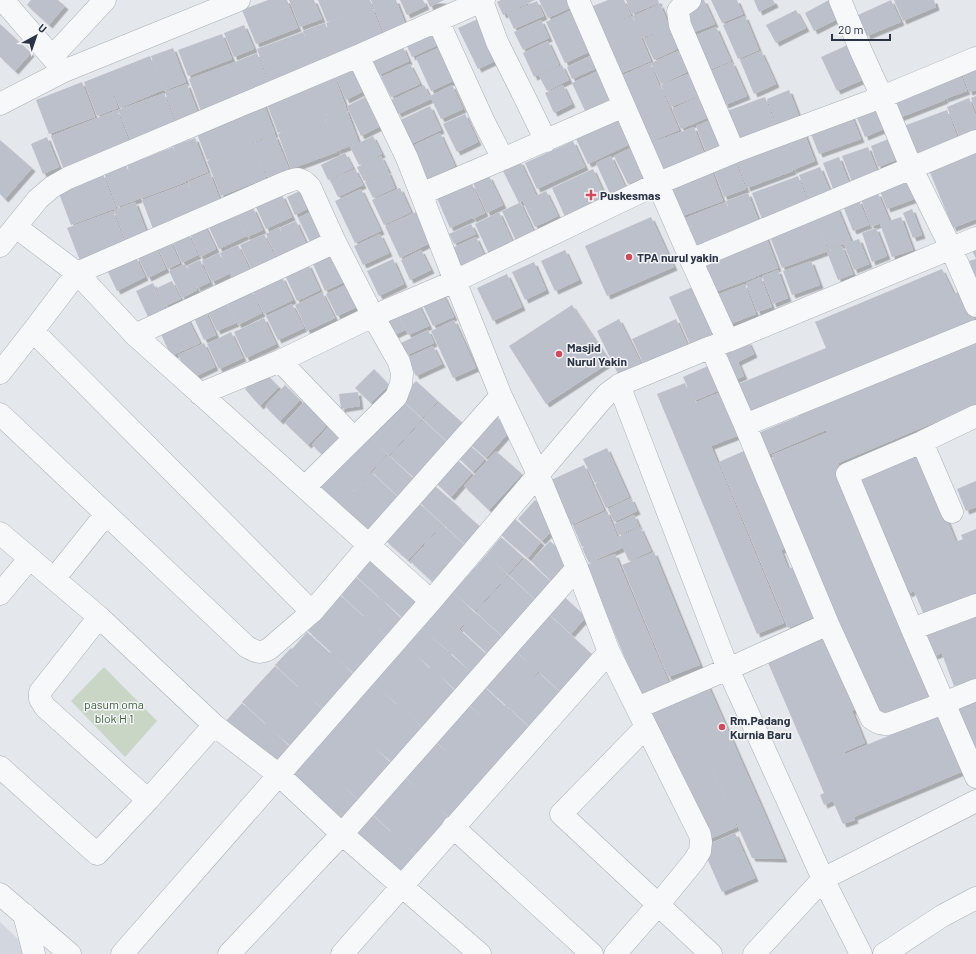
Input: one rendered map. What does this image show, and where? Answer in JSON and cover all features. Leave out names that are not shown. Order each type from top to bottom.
[{"type":"street","points":[[3,0],[58,64]]},
{"type":"street","points":[[58,64],[105,0]]},
{"type":"street","points":[[0,104],[58,64],[239,0]]},
{"type":"street","points":[[578,0],[691,260],[720,344],[745,425],[828,624],[871,718],[881,724],[888,724],[976,690]]},
{"type":"street","points":[[690,0],[680,7],[678,11],[680,25],[734,152]]},
{"type":"street","points":[[840,0],[911,167],[951,248],[976,306]]},
{"type":"street","points":[[0,246],[38,199],[52,187],[68,178],[358,56],[438,21],[473,3],[497,42],[546,141]]},
{"type":"street","points":[[438,21],[483,120],[503,159]]},
{"type":"street","points":[[358,56],[407,158],[501,396],[538,474],[578,568],[609,652],[700,835],[700,851],[694,861],[615,954]]},
{"type":"street","points":[[200,394],[280,361],[373,316],[455,281],[658,184],[734,152],[882,97],[976,58]]},
{"type":"street","points":[[421,194],[624,106]]},
{"type":"street","points":[[691,260],[976,141]]},
{"type":"street","points":[[0,372],[34,331],[77,273],[296,178],[303,180],[310,187],[335,242],[373,316],[399,362],[402,373],[401,384],[396,397],[305,487]]},
{"type":"street","points":[[16,227],[77,273],[135,335],[431,601]]},
{"type":"street","points":[[122,954],[431,601],[607,394],[619,385],[976,238]]},
{"type":"street","points":[[135,335],[335,242]]},
{"type":"street","points":[[34,331],[312,612]]},
{"type":"street","points":[[745,425],[976,331]]},
{"type":"street","points":[[280,361],[354,438]]},
{"type":"street","points":[[619,385],[728,669],[823,879],[861,954]]},
{"type":"street","points":[[0,414],[247,647],[256,652],[262,652],[269,649],[312,612],[369,545],[501,396]]},
{"type":"street","points":[[976,416],[922,442],[847,474],[976,776]]},
{"type":"street","points":[[922,442],[952,512]]},
{"type":"street","points":[[54,579],[106,514]]},
{"type":"street","points":[[0,533],[99,617],[214,725],[279,775],[342,834],[480,954]]},
{"type":"street","points":[[0,594],[30,558]]},
{"type":"street","points":[[229,954],[342,834],[578,568]]},
{"type":"street","points":[[912,629],[976,605]]},
{"type":"street","points":[[99,617],[40,692],[40,699],[45,707],[148,800]]},
{"type":"street","points":[[711,954],[562,814],[641,717],[728,669],[828,624]]},
{"type":"street","points":[[342,954],[609,652]]},
{"type":"street","points":[[0,767],[97,854],[148,800],[214,725]]},
{"type":"street","points":[[754,954],[823,879],[976,801]]},
{"type":"street","points":[[453,827],[592,954]]},
{"type":"street","points":[[0,894],[70,954]]},
{"type":"street","points":[[884,954],[942,916],[976,898]]},
{"type":"street","points":[[24,914],[34,954]]},
{"type":"shaded area","points":[[0,922],[19,940],[23,954],[0,954]]},
{"type":"green space","name":"pasum oma blok H 1","points":[[104,667],[157,721],[125,757],[71,701]]},
{"type":"building","points":[[31,0],[58,0],[65,6],[49,25],[27,5]]},
{"type":"building","points":[[268,0],[287,0],[298,28],[256,44],[242,10]]},
{"type":"building","points":[[289,0],[314,0],[322,19],[300,27]]},
{"type":"building","points":[[318,0],[370,0],[372,5],[327,22]]},
{"type":"building","points":[[371,0],[396,0],[408,31],[386,39]]},
{"type":"building","points":[[400,0],[423,0],[426,6],[407,15]]},
{"type":"building","points":[[427,0],[444,0],[430,7]]},
{"type":"building","points":[[501,0],[535,0],[503,15],[497,2]]},
{"type":"building","points":[[539,0],[570,0],[574,6],[548,18]]},
{"type":"building","points":[[608,0],[624,0],[631,15],[597,30],[588,8]]},
{"type":"building","points":[[626,0],[658,0],[659,3],[632,14]]},
{"type":"building","points":[[704,0],[715,24],[692,33],[682,8]]},
{"type":"building","points":[[711,0],[737,0],[743,14],[722,23]]},
{"type":"building","points":[[754,0],[773,0],[775,4],[759,12]]},
{"type":"building","points":[[829,0],[832,0],[841,17],[814,31],[805,13]]},
{"type":"building","points":[[891,0],[901,22],[867,36],[858,15]]},
{"type":"building","points":[[894,0],[934,0],[936,7],[903,21]]},
{"type":"building","points":[[537,1],[544,16],[514,29],[507,14]]},
{"type":"building","points":[[660,4],[670,27],[642,38],[633,16]]},
{"type":"building","points":[[372,6],[385,41],[339,58],[326,23]]},
{"type":"building","points":[[574,9],[593,50],[565,63],[546,22]]},
{"type":"building","points":[[796,10],[806,28],[776,43],[766,25]]},
{"type":"building","points":[[632,16],[651,61],[617,75],[598,30]]},
{"type":"building","points":[[745,16],[759,50],[738,59],[723,25]]},
{"type":"building","points":[[478,19],[497,60],[478,69],[458,28]]},
{"type":"building","points":[[541,20],[549,38],[523,50],[514,32]]},
{"type":"building","points":[[325,23],[338,57],[316,66],[303,31]]},
{"type":"building","points":[[0,24],[31,53],[15,71],[0,57]]},
{"type":"building","points":[[244,25],[254,49],[234,57],[224,33]]},
{"type":"building","points":[[437,27],[444,42],[412,57],[405,42]]},
{"type":"building","points":[[670,27],[679,48],[654,60],[644,39]]},
{"type":"building","points":[[716,27],[731,61],[709,70],[694,36]]},
{"type":"building","points":[[303,32],[316,66],[270,84],[257,49]]},
{"type":"building","points":[[222,34],[232,59],[188,76],[178,50]]},
{"type":"building","points":[[548,41],[559,65],[534,77],[523,53]]},
{"type":"building","points":[[852,43],[867,78],[837,91],[821,57]]},
{"type":"building","points":[[403,47],[409,61],[379,75],[372,61]]},
{"type":"building","points":[[173,48],[186,82],[164,91],[151,56]]},
{"type":"building","points":[[438,48],[453,81],[431,91],[416,58]]},
{"type":"building","points":[[678,51],[687,72],[661,84],[651,63]]},
{"type":"building","points":[[761,51],[776,84],[754,94],[740,60]]},
{"type":"building","points":[[976,51],[976,90],[969,92],[956,58]]},
{"type":"building","points":[[257,53],[270,87],[248,96],[235,62]]},
{"type":"building","points":[[593,55],[599,67],[572,79],[567,67]]},
{"type":"building","points":[[150,56],[163,90],[120,108],[107,77],[118,108],[97,116],[84,82]]},
{"type":"building","points":[[954,57],[967,91],[945,99],[932,65]]},
{"type":"building","points":[[235,62],[248,97],[202,114],[189,79]]},
{"type":"building","points":[[732,62],[747,96],[725,105],[711,71]]},
{"type":"building","points":[[650,63],[659,85],[632,97],[660,85],[679,130],[646,144],[616,78]]},
{"type":"building","points":[[410,64],[420,84],[391,97],[381,77]]},
{"type":"building","points":[[562,65],[569,80],[547,91],[539,76]]},
{"type":"building","points":[[932,66],[945,100],[899,118],[886,83]]},
{"type":"building","points":[[352,67],[364,91],[346,100],[335,75]]},
{"type":"building","points":[[600,70],[614,100],[586,113],[572,83]]},
{"type":"building","points":[[333,72],[346,107],[324,115],[311,81]]},
{"type":"building","points":[[688,74],[698,96],[671,107],[661,85]]},
{"type":"building","points":[[82,82],[95,117],[49,134],[36,100]]},
{"type":"building","points":[[311,82],[324,116],[278,133],[265,99]]},
{"type":"building","points":[[187,84],[200,118],[178,126],[165,92]]},
{"type":"building","points":[[424,85],[431,99],[398,114],[391,100]]},
{"type":"building","points":[[452,85],[463,109],[441,119],[430,96]]},
{"type":"building","points":[[563,85],[572,104],[554,113],[545,93]]},
{"type":"building","points":[[789,90],[802,124],[780,133],[767,99]]},
{"type":"building","points":[[164,93],[177,127],[132,144],[118,110]]},
{"type":"building","points":[[976,96],[976,111],[971,98]]},
{"type":"building","points":[[365,97],[379,127],[361,136],[347,106]]},
{"type":"building","points":[[698,97],[707,118],[681,129],[672,109]]},
{"type":"building","points":[[765,97],[778,131],[732,148],[719,114]]},
{"type":"building","points":[[969,98],[976,116],[976,135],[961,141],[947,107]]},
{"type":"building","points":[[262,99],[275,134],[253,142],[240,108]]},
{"type":"building","points":[[878,103],[889,127],[865,137],[855,113]]},
{"type":"building","points":[[430,106],[441,130],[409,145],[398,121]]},
{"type":"building","points":[[346,108],[359,143],[373,136],[382,154],[359,165],[350,147],[358,143],[337,151],[324,116]]},
{"type":"building","points":[[240,109],[253,143],[207,160],[194,126]]},
{"type":"building","points":[[117,110],[130,144],[110,152],[97,118]]},
{"type":"building","points":[[947,110],[960,144],[915,161],[901,127]]},
{"type":"building","points":[[465,114],[478,142],[457,152],[443,124]]},
{"type":"building","points":[[851,114],[861,139],[819,154],[809,129]]},
{"type":"building","points":[[324,117],[337,152],[291,169],[278,134]]},
{"type":"building","points":[[718,117],[731,152],[709,160],[696,126]]},
{"type":"building","points":[[97,118],[110,153],[64,170],[51,136]]},
{"type":"building","points":[[619,119],[630,144],[588,164],[576,139]]},
{"type":"building","points":[[694,127],[707,161],[661,179],[648,144]]},
{"type":"building","points":[[802,127],[815,161],[793,170],[780,136]]},
{"type":"building","points":[[440,133],[455,166],[424,181],[408,148]]},
{"type":"building","points":[[275,135],[289,169],[267,177],[255,149],[266,178],[221,196],[207,161]]},
{"type":"building","points":[[47,137],[59,167],[43,174],[31,144]]},
{"type":"building","points":[[780,137],[793,171],[747,188],[734,154]]},
{"type":"building","points":[[195,138],[208,172],[186,181],[173,146]]},
{"type":"building","points":[[891,138],[899,159],[878,167],[871,146]]},
{"type":"building","points":[[0,140],[32,168],[5,199],[0,194]]},
{"type":"building","points":[[573,141],[585,167],[537,189],[525,163]]},
{"type":"building","points":[[635,146],[648,175],[628,184],[614,156]]},
{"type":"building","points":[[173,147],[186,182],[140,199],[127,165]]},
{"type":"building","points":[[868,147],[878,173],[852,182],[842,156]]},
{"type":"building","points":[[976,148],[976,219],[953,228],[928,168]]},
{"type":"building","points":[[345,153],[353,168],[328,180],[321,165]]},
{"type":"building","points":[[733,155],[746,189],[724,197],[711,163]]},
{"type":"building","points":[[381,156],[388,170],[364,181],[357,167]]},
{"type":"building","points":[[611,156],[626,189],[611,196],[596,163]]},
{"type":"building","points":[[839,157],[851,188],[835,194],[823,163]]},
{"type":"building","points":[[520,161],[536,195],[520,202],[534,232],[516,241],[502,211],[519,203],[502,169]]},
{"type":"building","points":[[126,165],[139,199],[117,207],[104,173]]},
{"type":"building","points":[[710,166],[723,201],[677,218],[664,184]]},
{"type":"building","points":[[820,167],[834,201],[812,209],[799,175]]},
{"type":"building","points":[[355,169],[363,185],[338,197],[330,180]]},
{"type":"building","points":[[593,169],[607,200],[566,219],[552,188]]},
{"type":"building","points":[[388,171],[395,188],[373,198],[365,182]]},
{"type":"building","points":[[210,173],[223,208],[201,216],[188,182]]},
{"type":"building","points":[[911,173],[920,197],[887,209],[878,186]]},
{"type":"building","points":[[103,174],[116,208],[71,225],[58,191]]},
{"type":"building","points":[[489,176],[503,205],[487,213],[473,183]]},
{"type":"building","points":[[798,176],[811,210],[765,227],[752,193]]},
{"type":"building","points":[[188,183],[201,217],[155,234],[142,200]]},
{"type":"building","points":[[472,184],[485,213],[473,219],[459,190]]},
{"type":"building","points":[[457,187],[472,218],[450,228],[436,196]]},
{"type":"building","points":[[400,188],[411,212],[384,225],[372,200]]},
{"type":"building","points":[[304,189],[313,206],[295,215],[287,197]]},
{"type":"building","points":[[361,189],[381,231],[355,243],[335,201]]},
{"type":"building","points":[[546,191],[558,216],[535,227],[523,202]]},
{"type":"building","points":[[748,193],[761,227],[740,236],[726,201]]},
{"type":"building","points":[[878,193],[889,220],[871,227],[861,199]]},
{"type":"building","points":[[282,195],[292,217],[266,229],[256,207]]},
{"type":"building","points":[[859,200],[869,225],[853,231],[843,206]]},
{"type":"building","points":[[135,202],[148,236],[127,245],[114,210]]},
{"type":"building","points":[[726,202],[739,236],[693,254],[680,220]]},
{"type":"building","points":[[837,207],[851,241],[829,250],[818,224],[828,251],[782,268],[769,234]]},
{"type":"building","points":[[253,208],[263,230],[247,237],[237,216]]},
{"type":"building","points":[[912,209],[922,235],[913,238],[903,213]]},
{"type":"building","points":[[233,210],[246,236],[219,249],[207,223]]},
{"type":"building","points":[[315,210],[328,236],[311,244],[298,218]]},
{"type":"building","points":[[113,211],[126,246],[81,263],[67,228]]},
{"type":"building","points":[[416,212],[430,243],[400,258],[385,226]]},
{"type":"building","points":[[499,212],[513,243],[489,254],[475,224]]},
{"type":"building","name":"TPA nurul yakin","points":[[651,217],[674,267],[607,296],[585,246]]},
{"type":"building","points":[[901,217],[913,250],[892,257],[880,224]]},
{"type":"building","points":[[296,221],[307,245],[291,252],[280,228]]},
{"type":"building","points":[[203,222],[216,249],[200,257],[188,229]]},
{"type":"building","points":[[471,224],[476,234],[454,244],[449,234]]},
{"type":"building","points":[[279,227],[291,252],[277,258],[266,234]]},
{"type":"building","points":[[876,228],[887,256],[872,262],[862,233]]},
{"type":"building","points":[[188,233],[198,255],[182,263],[172,240]]},
{"type":"building","points":[[264,234],[276,259],[252,270],[240,245]]},
{"type":"building","points":[[380,234],[389,253],[363,265],[354,246]]},
{"type":"building","points":[[765,234],[778,268],[756,276],[743,242]]},
{"type":"building","points":[[476,237],[485,257],[461,268],[452,248]]},
{"type":"building","points":[[859,239],[869,264],[854,270],[844,244]]},
{"type":"building","points":[[170,240],[180,263],[168,269],[157,246]]},
{"type":"building","points":[[743,243],[756,277],[710,294],[697,260]]},
{"type":"building","points":[[155,245],[166,269],[148,278],[136,253]]},
{"type":"building","points":[[238,245],[250,270],[232,278],[220,253]]},
{"type":"building","points":[[842,246],[853,274],[838,280],[827,252]]},
{"type":"building","points":[[976,249],[976,259],[972,250]]},
{"type":"building","points":[[421,250],[431,270],[410,280],[401,260]]},
{"type":"building","points":[[565,250],[579,280],[555,291],[541,261]]},
{"type":"building","points":[[219,253],[229,274],[212,282],[202,261]]},
{"type":"building","points":[[335,253],[348,280],[325,291],[313,264]]},
{"type":"building","points":[[136,257],[145,277],[117,291],[107,270]]},
{"type":"building","points":[[393,259],[404,284],[379,296],[367,271]]},
{"type":"building","points":[[976,259],[976,278],[969,261]]},
{"type":"building","points":[[200,260],[210,282],[197,288],[187,266]]},
{"type":"building","points":[[811,261],[820,285],[792,295],[783,271]]},
{"type":"building","points":[[534,262],[546,290],[525,300],[512,272]]},
{"type":"building","points":[[185,264],[197,290],[182,298],[169,271]]},
{"type":"building","points":[[308,264],[320,290],[297,301],[285,275]]},
{"type":"building","points":[[942,269],[954,294],[962,290],[976,323],[750,419],[736,385],[826,348],[815,322]]},
{"type":"building","points":[[778,270],[788,298],[773,304],[762,276]]},
{"type":"building","points":[[507,274],[522,307],[493,321],[477,288]]},
{"type":"building","points":[[282,277],[293,300],[264,314],[253,291]]},
{"type":"building","points":[[761,277],[772,307],[757,312],[746,283]]},
{"type":"building","points":[[172,281],[181,299],[165,306],[157,288]]},
{"type":"building","points":[[153,283],[165,308],[148,317],[136,291]]},
{"type":"building","points":[[350,283],[361,305],[337,316],[326,294]]},
{"type":"building","points":[[745,284],[756,314],[730,324],[719,294]]},
{"type":"building","points":[[695,286],[716,332],[690,344],[669,297]]},
{"type":"building","points":[[251,290],[262,313],[238,325],[227,302]]},
{"type":"building","points":[[441,290],[454,317],[433,326],[420,299]]},
{"type":"building","points":[[322,292],[335,318],[307,331],[295,305]]},
{"type":"building","points":[[416,299],[429,326],[408,335],[396,309]]},
{"type":"building","points":[[226,302],[236,323],[217,331],[207,310]]},
{"type":"building","points":[[292,304],[304,328],[278,340],[266,316]]},
{"type":"building","name":"Masjid Nurul Yakin","points":[[572,305],[610,362],[546,404],[509,346]]},
{"type":"building","points":[[394,309],[405,330],[395,335],[384,313]]},
{"type":"building","points":[[205,310],[216,335],[204,340],[193,316]]},
{"type":"building","points":[[187,317],[200,343],[171,356],[159,330]]},
{"type":"building","points":[[264,318],[276,344],[246,358],[234,332]]},
{"type":"building","points":[[619,319],[641,363],[618,374],[597,331]]},
{"type":"building","points":[[676,319],[688,346],[644,365],[632,339]]},
{"type":"building","points":[[454,320],[476,368],[453,378],[431,331]]},
{"type":"building","points":[[428,330],[434,343],[407,355],[401,343]]},
{"type":"building","points":[[231,332],[243,358],[219,369],[207,344]]},
{"type":"building","points":[[748,341],[754,354],[738,362],[744,376],[730,382],[718,356]]},
{"type":"building","points":[[976,341],[976,405],[838,463],[870,538],[931,698],[876,720],[769,460],[774,458],[772,455],[826,433],[826,430],[765,456],[756,434],[799,416],[797,412]]},
{"type":"building","points":[[204,343],[215,367],[190,379],[178,355]]},
{"type":"building","points":[[433,346],[442,364],[416,376],[407,358]]},
{"type":"building","points":[[717,362],[727,387],[694,401],[683,377]]},
{"type":"building","points":[[374,369],[389,385],[371,403],[355,388]]},
{"type":"building","points":[[263,371],[279,387],[260,406],[245,389]]},
{"type":"building","points":[[416,381],[438,401],[422,418],[400,398]]},
{"type":"building","points":[[685,383],[694,403],[728,389],[745,433],[711,446],[784,623],[757,634],[657,394]]},
{"type":"building","points":[[285,385],[300,400],[280,421],[265,406]]},
{"type":"building","points":[[358,392],[360,406],[341,409],[339,394]]},
{"type":"building","points":[[400,399],[422,419],[389,455],[366,435]]},
{"type":"building","points":[[304,402],[328,424],[308,445],[285,423]]},
{"type":"building","points":[[439,402],[466,426],[450,444],[423,419]]},
{"type":"building","points":[[493,414],[511,430],[486,458],[468,442]]},
{"type":"building","points":[[423,420],[450,445],[417,480],[390,456]]},
{"type":"building","points":[[331,424],[343,435],[324,456],[312,445]]},
{"type":"building","points":[[365,434],[387,454],[371,471],[367,468],[371,472],[355,491],[346,484],[355,492],[372,473],[399,498],[366,534],[316,488]]},
{"type":"building","points":[[466,442],[485,459],[473,472],[455,454]]},
{"type":"building","points":[[607,448],[629,497],[606,508],[595,484],[613,475],[595,483],[583,459]]},
{"type":"building","points":[[746,450],[788,547],[781,550],[788,569],[796,566],[816,616],[788,628],[719,462]]},
{"type":"building","points":[[496,451],[522,474],[489,510],[464,486]]},
{"type":"building","points":[[919,451],[956,542],[963,539],[961,535],[976,529],[976,594],[924,615],[914,591],[908,594],[859,475]]},
{"type":"building","points":[[388,455],[415,480],[399,497],[372,472]]},
{"type":"building","points":[[454,457],[472,473],[451,497],[433,480]]},
{"type":"building","points":[[584,465],[604,510],[571,525],[551,480]]},
{"type":"building","points":[[976,481],[976,507],[966,511],[957,489]]},
{"type":"building","points":[[435,486],[458,506],[442,523],[420,503]]},
{"type":"building","points":[[631,498],[637,511],[614,522],[608,509]]},
{"type":"building","points":[[535,500],[546,509],[557,525],[542,541],[518,519]]},
{"type":"building","points":[[420,504],[442,524],[425,543],[419,537],[424,543],[408,560],[386,541]]},
{"type":"building","points":[[458,507],[486,532],[470,549],[443,524]]},
{"type":"building","points":[[607,511],[622,548],[589,563],[582,548],[613,534],[582,547],[573,526]]},
{"type":"building","points":[[634,515],[639,526],[619,535],[614,524]]},
{"type":"building","points":[[515,519],[541,542],[528,558],[501,535]]},
{"type":"building","points":[[443,525],[470,550],[437,586],[410,561]]},
{"type":"building","points":[[640,527],[651,551],[629,561],[618,537]]},
{"type":"building","points":[[501,537],[523,557],[508,574],[486,555]]},
{"type":"building","points":[[550,541],[569,559],[550,580],[531,561]]},
{"type":"building","points":[[654,552],[700,665],[668,677],[622,565]]},
{"type":"building","points":[[615,554],[671,688],[642,699],[586,565]]},
{"type":"building","points":[[486,555],[508,575],[475,611],[453,592]]},
{"type":"building","points":[[370,557],[420,602],[405,620],[381,599],[406,623],[391,640],[368,619],[391,641],[358,677],[335,656],[357,678],[325,711],[302,690],[325,712],[292,747],[269,727],[292,749],[275,767],[225,722],[242,703],[265,724],[242,702],[275,666],[299,687],[275,665],[307,632],[330,653],[331,652],[308,631],[340,595],[364,616],[340,594],[356,577],[379,598],[354,574]]},
{"type":"building","points":[[525,558],[552,583],[536,600],[509,575]]},
{"type":"building","points":[[509,576],[536,601],[503,637],[476,612]]},
{"type":"building","points":[[453,592],[475,613],[459,629],[486,654],[470,671],[448,650],[447,651],[473,674],[457,691],[434,670],[456,692],[424,728],[401,707],[424,729],[392,762],[368,742],[391,763],[358,799],[335,778],[358,800],[341,819],[291,773],[374,683],[397,704],[373,682],[422,628],[446,649],[420,626]],"holes":[[[414,653],[430,667],[429,668]]]},
{"type":"building","points":[[561,594],[586,617],[571,634],[546,611]]},
{"type":"building","points":[[546,612],[596,658],[563,694],[539,672],[557,651],[538,672],[513,648]]},
{"type":"building","points":[[476,613],[503,638],[488,654],[461,629]]},
{"type":"building","points":[[976,614],[976,640],[934,656],[926,634]]},
{"type":"building","points":[[826,629],[855,709],[852,711],[865,743],[844,752],[845,753],[838,757],[900,731],[943,709],[966,770],[854,817],[855,820],[843,824],[833,801],[824,805],[820,795],[824,793],[766,658]]},
{"type":"building","points":[[976,641],[976,678],[954,686],[942,654]]},
{"type":"building","points":[[513,649],[538,672],[522,689],[539,673],[563,695],[531,728],[507,707],[532,730],[516,748],[493,727],[517,749],[483,785],[461,764],[484,786],[451,819],[428,798],[451,820],[418,856],[396,835],[418,857],[401,875],[351,830],[368,811],[391,832],[368,810],[401,774],[424,795],[401,773],[433,740],[457,761],[433,739],[466,703],[487,721],[466,702],[482,685],[505,706],[506,705],[480,682]]},
{"type":"building","points":[[707,683],[784,859],[752,858],[689,716],[737,827],[703,842],[644,715]]},
{"type":"building","points":[[976,700],[976,729],[965,734],[954,709]]},
{"type":"building","points":[[976,730],[976,757],[966,734]]},
{"type":"building","points":[[735,833],[755,878],[722,892],[702,847]]},
{"type":"place","name":"Puskesmas","points":[[591,195]]},
{"type":"place","name":"TPA nurul yakin","points":[[629,257]]},
{"type":"place","name":"Masjid Nurul Yakin","points":[[559,354]]},
{"type":"place","name":"Rm.Padang Kurnia Baru","points":[[722,727]]}]
